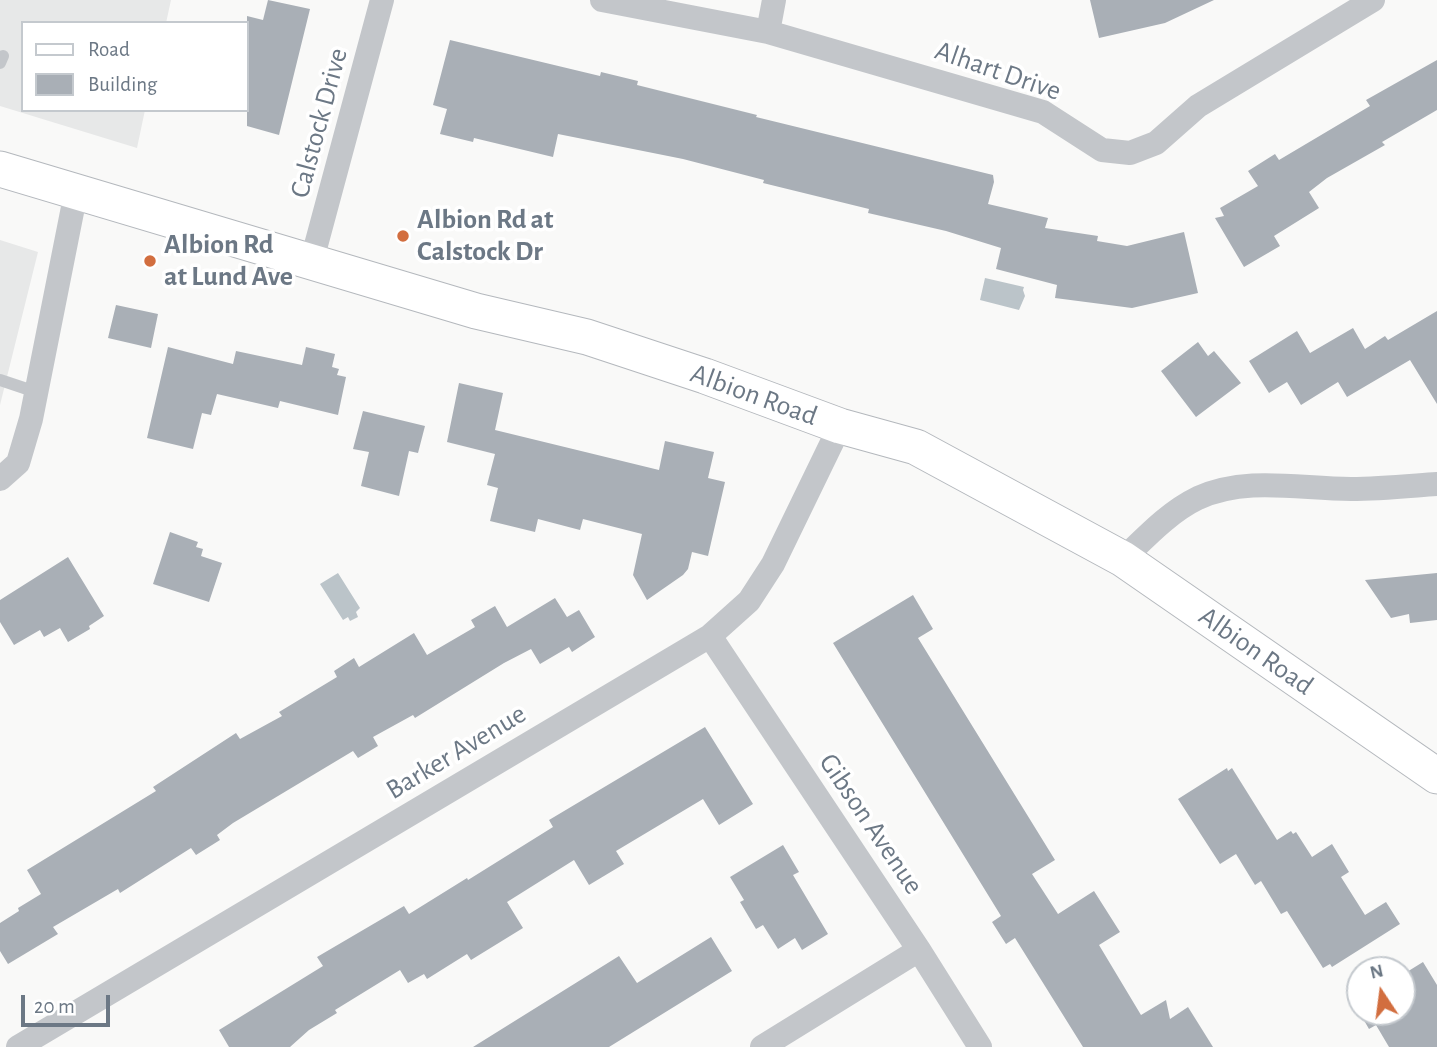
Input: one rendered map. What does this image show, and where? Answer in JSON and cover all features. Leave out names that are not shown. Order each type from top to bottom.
[{"type":"main road","name":"Albion Road","points":[[0,169],[476,311],[587,337],[705,376],[840,426],[916,447],[1123,559],[1437,776]]},
{"type":"street","name":"Calstock Drive","points":[[312,260],[382,0]]},
{"type":"street","name":"Alhart Drive","points":[[602,0],[768,32],[1043,111],[1102,150],[1130,153],[1156,143],[1198,106],[1373,0]]},
{"type":"street","points":[[768,32],[774,0]]},
{"type":"street","points":[[0,479],[18,463],[31,419],[76,192]]},
{"type":"street","name":"Barker Avenue","points":[[18,1047],[710,636],[748,601],[772,564],[840,426]]},
{"type":"street","points":[[1123,559],[1181,507],[1200,497],[1224,490],[1252,484],[1352,489],[1437,484]]},
{"type":"street","name":"Gibson Avenue","points":[[710,636],[919,950],[980,1047]]},
{"type":"street","points":[[762,1047],[919,950]]},
{"type":"lane","points":[[0,380],[36,392]]},
{"type":"shaded area","points":[[0,0],[171,0],[166,21],[21,21],[21,112],[145,112],[137,148],[0,106]]},
{"type":"shaded area","points":[[0,240],[38,252],[0,405]]},
{"type":"shaded area","points":[[985,278],[1024,287],[1025,296],[1019,310],[980,300]]},
{"type":"shaded area","points":[[338,573],[360,608],[356,612],[358,617],[350,621],[348,617],[343,620],[320,584]]},
{"type":"building","points":[[268,0],[310,9],[279,135],[247,126],[247,16],[263,20]]},
{"type":"building","points":[[1090,0],[1214,0],[1165,23],[1099,38]]},
{"type":"building","points":[[450,40],[600,76],[601,72],[638,81],[637,85],[757,115],[756,117],[993,175],[994,182],[988,204],[1048,218],[1045,228],[1098,236],[1097,241],[1127,246],[1184,232],[1198,293],[1132,308],[1055,298],[1057,285],[996,269],[1001,248],[946,231],[868,213],[869,209],[763,183],[764,180],[683,159],[558,134],[553,157],[474,138],[473,142],[440,134],[447,109],[433,105]]},
{"type":"building","points":[[1437,60],[1437,110],[1382,142],[1385,145],[1327,178],[1309,192],[1319,208],[1274,236],[1280,246],[1244,267],[1215,218],[1224,216],[1220,208],[1258,186],[1248,171],[1275,154],[1279,160],[1370,106],[1366,100]]},
{"type":"building","points":[[116,305],[158,314],[151,348],[108,338]]},
{"type":"building","points":[[1437,311],[1437,404],[1410,360],[1347,397],[1338,382],[1301,405],[1287,382],[1269,393],[1249,361],[1297,331],[1310,353],[1353,328],[1365,349],[1385,336],[1388,340]]},
{"type":"building","points":[[1198,342],[1208,356],[1214,351],[1241,383],[1196,417],[1161,371]]},
{"type":"building","points":[[168,347],[233,364],[236,351],[302,365],[306,347],[335,354],[332,367],[339,369],[337,375],[346,377],[338,415],[280,401],[278,408],[217,394],[211,415],[202,413],[193,449],[147,438]]},
{"type":"building","points":[[459,383],[503,393],[495,430],[659,470],[665,441],[714,452],[708,478],[725,482],[708,556],[692,552],[688,569],[683,575],[647,600],[633,575],[642,534],[583,519],[580,530],[538,519],[535,532],[490,521],[498,488],[487,485],[495,454],[447,442]]},
{"type":"building","points":[[363,411],[425,426],[418,453],[409,451],[399,496],[361,486],[369,452],[353,449]]},
{"type":"building","points":[[170,532],[198,542],[196,547],[203,549],[201,556],[222,563],[209,602],[153,584]]},
{"type":"building","points":[[68,557],[104,616],[89,626],[90,629],[68,642],[60,628],[44,637],[40,630],[14,645],[0,622],[0,600]]},
{"type":"building","points":[[1437,573],[1437,620],[1410,623],[1409,614],[1391,618],[1365,580]]},
{"type":"building","points":[[913,595],[933,629],[918,638],[1055,860],[1032,874],[1058,914],[1094,891],[1120,932],[1099,945],[1141,1015],[1166,1000],[1170,1019],[1188,1007],[1213,1047],[1083,1047],[1015,938],[1006,944],[992,922],[1001,916],[833,643]]},
{"type":"building","points":[[555,598],[567,617],[579,610],[595,637],[572,652],[569,647],[540,664],[531,649],[504,663],[415,718],[413,715],[373,737],[378,746],[358,758],[353,751],[233,823],[217,835],[220,840],[196,855],[191,848],[120,893],[118,889],[53,927],[58,934],[8,964],[0,951],[0,923],[41,894],[27,870],[156,791],[153,787],[236,733],[240,739],[282,716],[279,712],[337,677],[334,671],[354,658],[359,667],[414,633],[427,655],[475,627],[471,620],[495,606],[507,627]]},
{"type":"building","points":[[705,727],[753,804],[719,825],[703,799],[616,851],[624,864],[589,885],[574,860],[507,902],[523,928],[471,960],[467,954],[427,979],[424,974],[408,983],[400,970],[335,1010],[337,1013],[309,1030],[290,1047],[229,1047],[219,1030],[323,966],[317,957],[404,906],[409,914],[467,878],[468,880],[553,827],[549,820]]},
{"type":"building","points":[[1227,768],[1228,771],[1232,768],[1277,840],[1291,831],[1293,834],[1296,832],[1312,857],[1332,844],[1349,872],[1341,877],[1365,915],[1386,902],[1400,924],[1332,967],[1330,964],[1323,968],[1287,911],[1281,914],[1261,881],[1255,885],[1236,854],[1220,864],[1178,799]]},
{"type":"building","points":[[783,845],[799,872],[793,875],[828,934],[802,950],[795,938],[778,949],[763,925],[756,929],[740,902],[744,900],[730,877]]},
{"type":"building","points":[[711,937],[732,971],[609,1047],[473,1047],[619,956],[637,983]]},
{"type":"building","points":[[1423,962],[1437,985],[1437,1047],[1389,1047],[1377,1026],[1416,1026],[1416,966]]},
{"type":"place","name":"Albion Rd at Calstock Dr","points":[[403,236]]},
{"type":"place","name":"Albion Rd at Lund Ave","points":[[150,261]]}]
